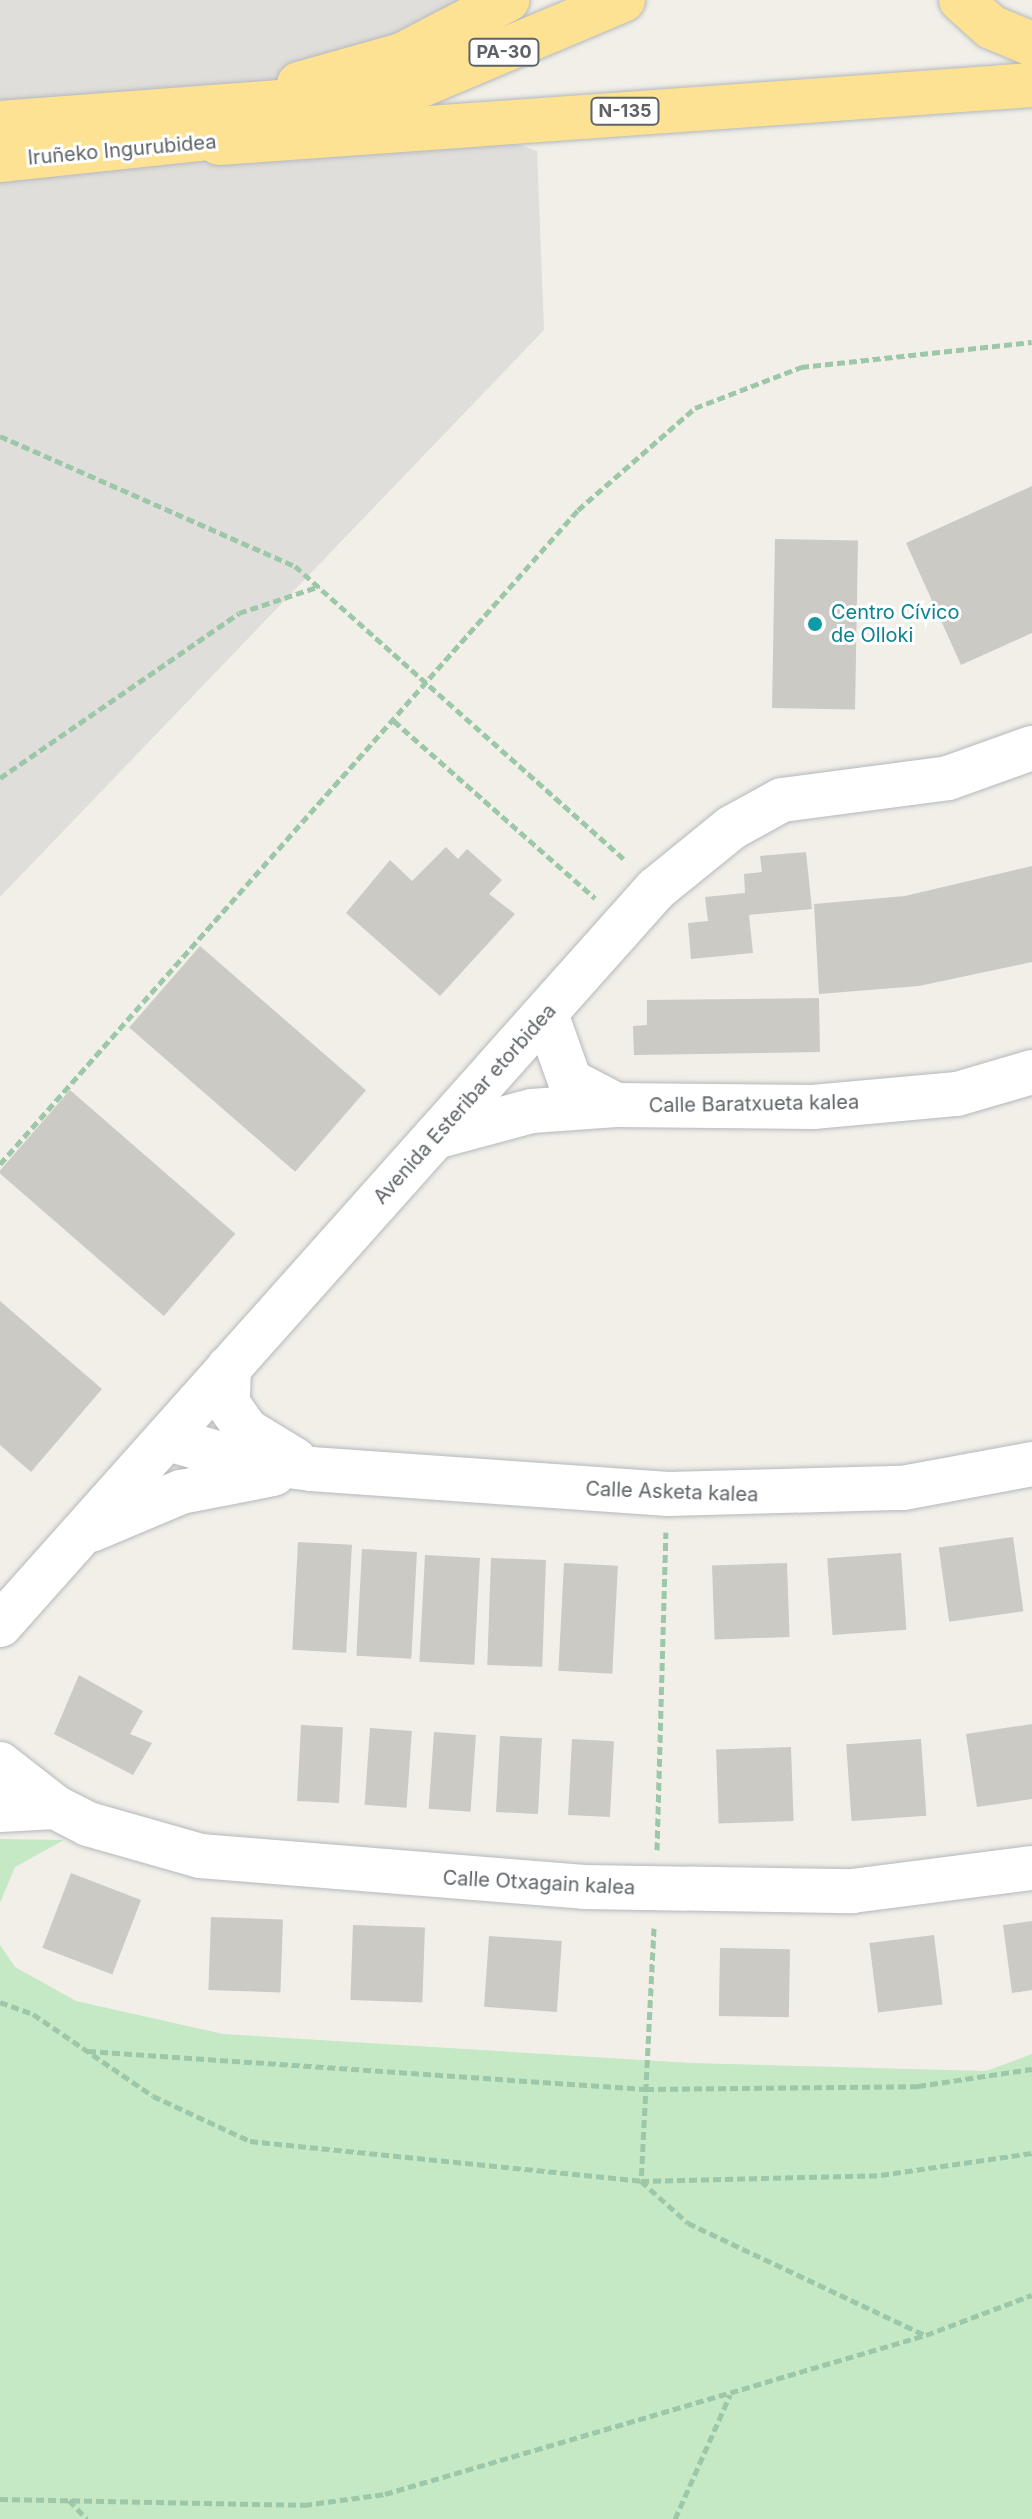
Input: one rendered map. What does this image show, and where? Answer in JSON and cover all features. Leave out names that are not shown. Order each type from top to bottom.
[{"type":"highway","points":[[216,125],[402,55],[507,0]]},
{"type":"highway","name":"Iruñeko Ingurubidea","points":[[0,160],[381,95],[623,0]]},
{"type":"highway","points":[[961,0],[991,27],[1032,44]]},
{"type":"highway","name":"N-135","points":[[216,125],[1032,85]]},
{"type":"highway","name":"Iruñeko Ingurubidea","points":[[0,123],[216,125]]},
{"type":"street","name":"Avenida Esteribar etorbidea","points":[[0,1625],[656,889],[731,828],[782,800],[948,778],[1032,748]]},
{"type":"street","name":"Calle Baratxueta kalea","points":[[546,1014],[570,1081],[616,1105]]},
{"type":"street","name":"Calle Baratxueta kalea","points":[[435,1137],[532,1111],[616,1105],[813,1107],[957,1094],[1032,1072]]},
{"type":"street","name":"Calle Asketa kalea","points":[[229,1367],[228,1404],[246,1430],[311,1469]]},
{"type":"street","name":"Calle Asketa kalea","points":[[168,1439],[242,1460],[311,1469],[761,1495],[903,1488],[1032,1464]]},
{"type":"street","name":"Calle Asketa kalea","points":[[79,1535],[181,1492],[311,1469]]},
{"type":"street","name":"Calle Otxagain kalea","points":[[0,1764],[55,1807],[88,1824],[200,1856],[584,1887],[852,1891],[1032,1868]]},
{"type":"street","name":"Calle Otxagain kalea","points":[[0,1810],[55,1807]]},
{"type":"path","points":[[0,1164],[431,682],[578,510],[695,408],[801,367],[1032,342]]},
{"type":"path","points":[[0,436],[295,566],[321,585],[431,682],[656,889]]},
{"type":"path","points":[[0,778],[239,613],[321,585]]},
{"type":"path","points":[[394,721],[625,925]]},
{"type":"path","points":[[657,1849],[666,1540]]},
{"type":"path","points":[[641,2181],[654,1920]]},
{"type":"path","points":[[0,2002],[33,2014],[153,2096],[250,2141],[641,2181],[881,2175],[1032,2153]]},
{"type":"path","points":[[87,2050],[646,2089],[918,2086],[1032,2069]]},
{"type":"path","points":[[641,2181],[688,2223],[926,2335]]},
{"type":"path","points":[[0,2499],[304,2505],[385,2494],[926,2335],[1032,2295]]},
{"type":"path","points":[[675,2519],[730,2394]]},
{"type":"path","points":[[68,2500],[87,2519]]},
{"type":"shaded area","points":[[0,0],[470,0],[381,95],[537,151],[544,330],[0,897]]},
{"type":"green space","points":[[0,1839],[64,1840],[15,1867],[0,1903]]},
{"type":"green space","points":[[0,1945],[15,1967],[76,2001],[223,2034],[690,2063],[986,2071],[1032,2054],[1032,2519],[0,2519]]},
{"type":"building","points":[[1032,486],[1032,633],[961,665],[906,543]]},
{"type":"building","name":"Centro Cívico de Olloki","points":[[775,539],[858,540],[855,709],[772,708]]},
{"type":"building","points":[[446,847],[458,859],[467,849],[502,880],[489,894],[515,914],[440,996],[346,913],[390,860],[412,881]]},
{"type":"building","points":[[806,852],[812,909],[749,915],[753,953],[691,959],[688,923],[708,921],[705,897],[745,893],[744,874],[762,872],[760,856]]},
{"type":"building","points":[[1032,866],[1032,962],[919,986],[819,994],[814,904],[905,896]]},
{"type":"building","points":[[200,946],[366,1090],[295,1172],[129,1028]]},
{"type":"building","points":[[819,998],[820,1052],[634,1055],[633,1026],[647,1025],[647,1000]]},
{"type":"building","points":[[70,1090],[235,1234],[164,1316],[0,1174]]},
{"type":"building","points":[[0,1301],[102,1389],[31,1472],[0,1445]]},
{"type":"building","points":[[1013,1537],[1023,1611],[949,1622],[939,1547]]},
{"type":"building","points":[[298,1542],[352,1545],[346,1653],[292,1650]]},
{"type":"building","points":[[362,1549],[417,1552],[411,1659],[356,1656]]},
{"type":"building","points":[[901,1553],[906,1630],[833,1635],[827,1558]]},
{"type":"building","points":[[425,1555],[480,1558],[474,1665],[419,1662]]},
{"type":"building","points":[[491,1558],[546,1560],[542,1667],[487,1665]]},
{"type":"building","points":[[564,1563],[618,1566],[612,1674],[558,1671]]},
{"type":"building","points":[[787,1563],[790,1637],[715,1640],[712,1566]]},
{"type":"building","points":[[79,1675],[143,1711],[130,1734],[152,1743],[133,1775],[54,1734]]},
{"type":"building","points":[[1032,1724],[1032,1799],[977,1807],[966,1734]]},
{"type":"building","points":[[301,1725],[343,1727],[339,1803],[297,1801]]},
{"type":"building","points":[[370,1728],[412,1731],[407,1808],[365,1805]]},
{"type":"building","points":[[434,1732],[476,1735],[471,1812],[429,1809]]},
{"type":"building","points":[[500,1736],[542,1738],[538,1814],[496,1812]]},
{"type":"building","points":[[572,1739],[614,1741],[610,1817],[568,1815]]},
{"type":"building","points":[[921,1739],[926,1816],[852,1821],[846,1744]]},
{"type":"building","points":[[791,1747],[794,1821],[719,1824],[716,1750]]},
{"type":"building","points":[[71,1873],[141,1900],[112,1975],[42,1948]]},
{"type":"building","points":[[211,1917],[283,1920],[280,1992],[208,1990]]},
{"type":"building","points":[[1032,1921],[1032,1990],[1012,1993],[1003,1925]]},
{"type":"building","points":[[353,1925],[425,1928],[422,2002],[350,2000]]},
{"type":"building","points":[[934,1935],[943,2004],[878,2012],[869,1943]]},
{"type":"building","points":[[489,1936],[562,1941],[557,2012],[484,2007]]},
{"type":"building","points":[[720,1948],[790,1949],[789,2017],[719,2016]]},
{"type":"place","name":"Centro Cívico de Olloki","points":[[815,624]]}]
